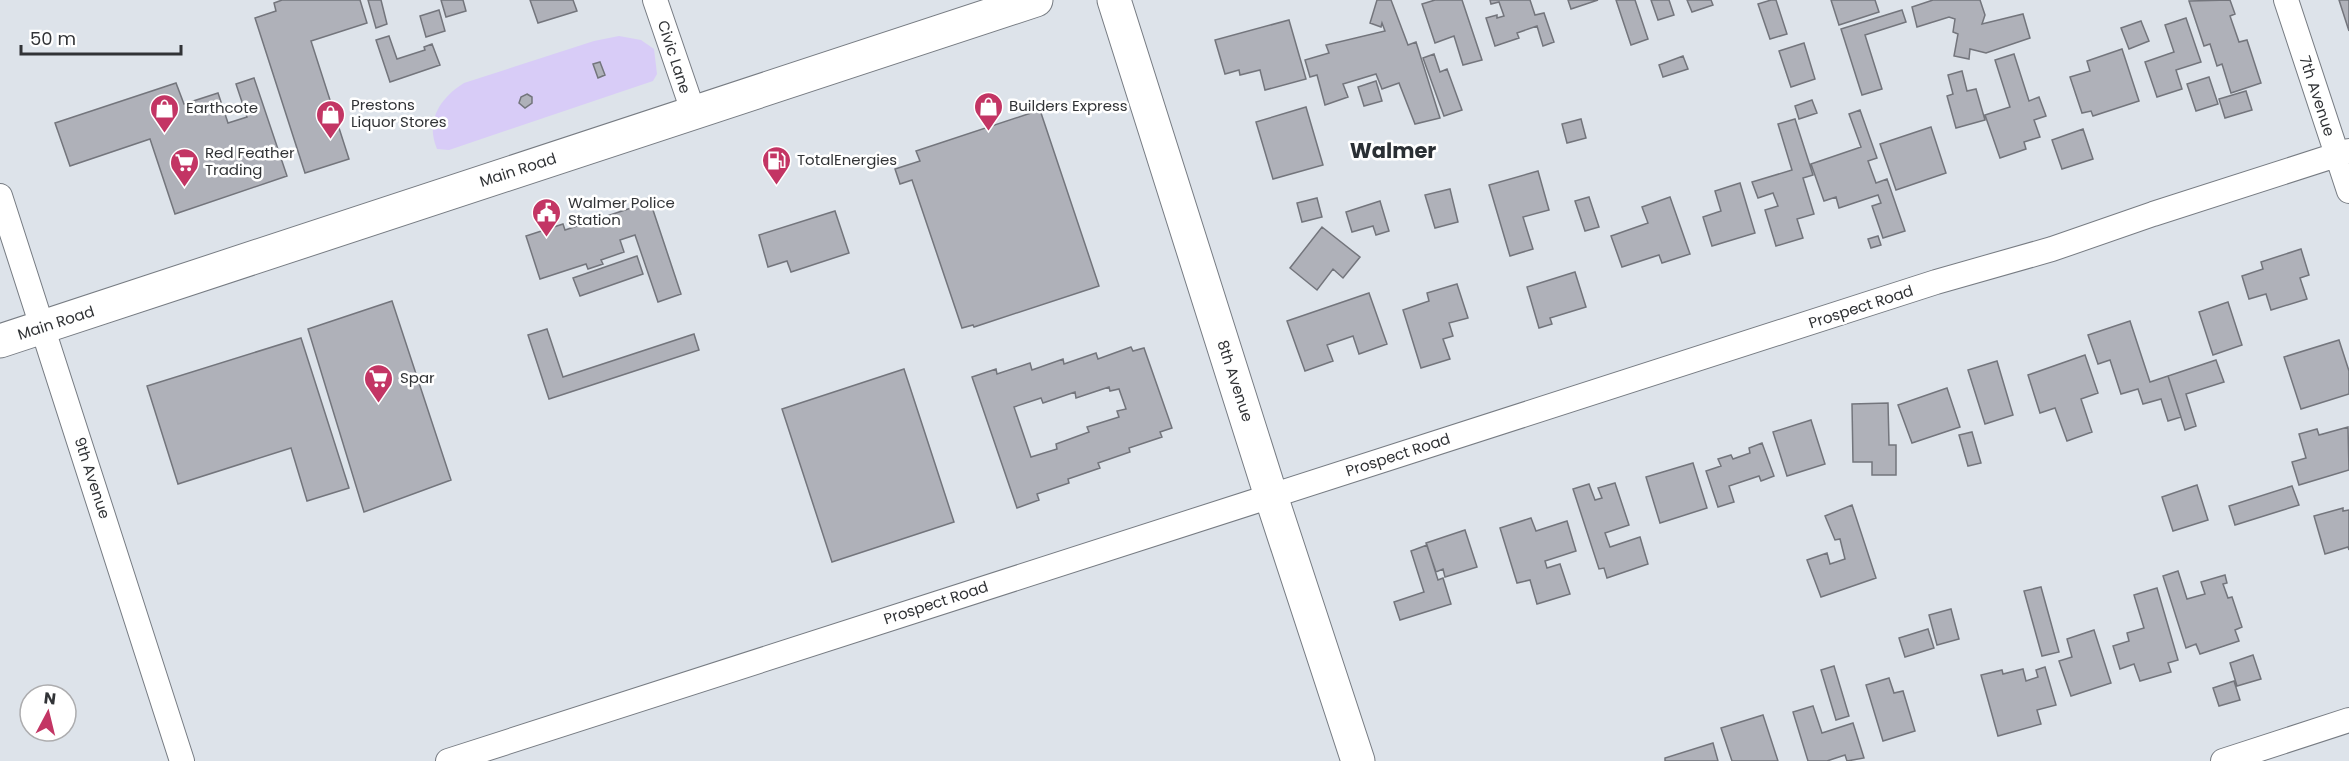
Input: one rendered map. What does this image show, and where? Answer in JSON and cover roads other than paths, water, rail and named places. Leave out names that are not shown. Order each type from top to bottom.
[{"type":"main road","name":"Main Road","points":[[0,341],[1036,0]]},
{"type":"main road","name":"8th Avenue","points":[[1114,0],[1271,496],[1358,761]]},
{"type":"street","name":"Civic Lane","points":[[655,0],[694,114]]},
{"type":"street","name":"7th Avenue","points":[[2286,0],[2343,153],[2349,191]]},
{"type":"street","name":"Prospect Road","points":[[448,761],[1936,282],[2052,249],[2343,153]]},
{"type":"street","name":"9th Avenue","points":[[0,196],[182,761]]},
{"type":"street","points":[[2223,761],[2349,720]]},
{"type":"place","name":"Builders Express","points":[[988,132]]},
{"type":"place","name":"Earthcote","points":[[165,134]]},
{"type":"place","name":"Prestons Liquor Stores","points":[[330,140]]},
{"type":"place","name":"TotalEnergies","points":[[776,186]]},
{"type":"place","name":"Red Feather Trading","points":[[184,188]]},
{"type":"place","name":"Walmer Police Station","points":[[547,238]]},
{"type":"place","name":"Spar","points":[[379,404]]},
{"type":"district","name":"Walmer","points":[[1393,151]]}]
